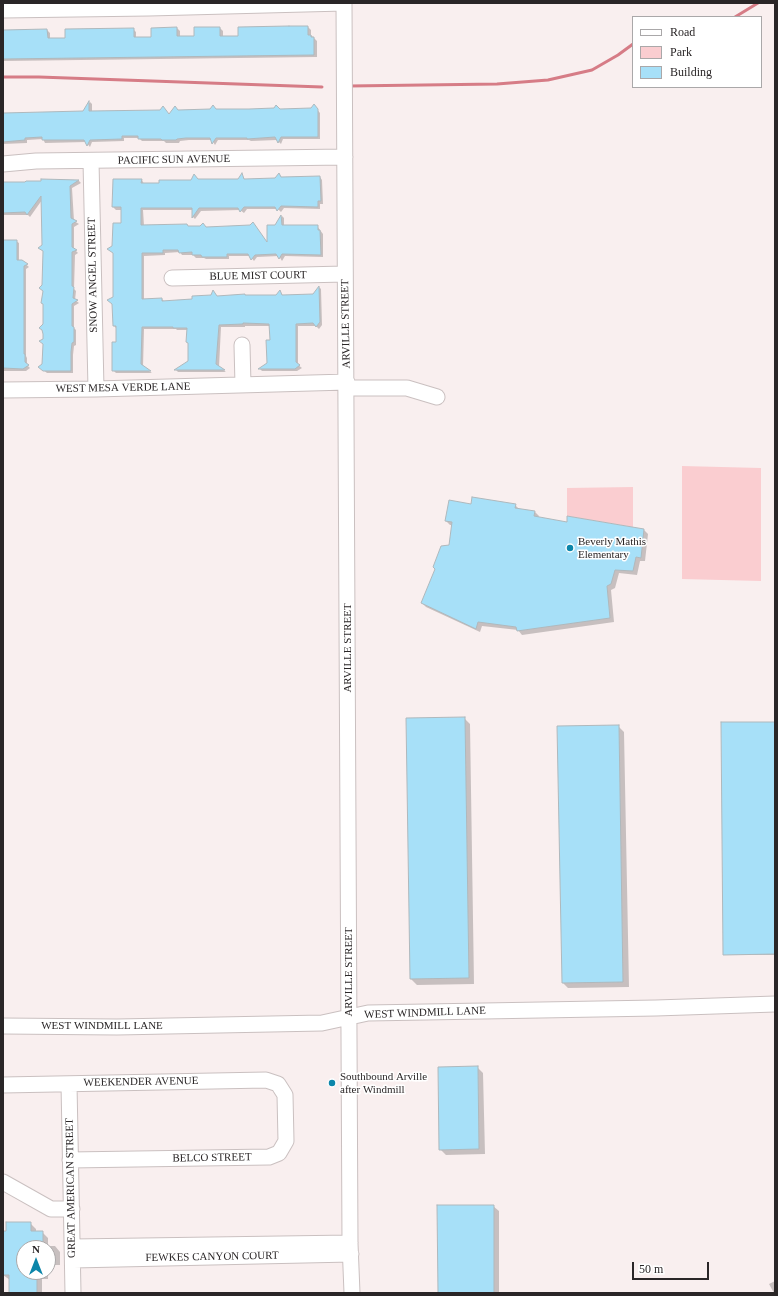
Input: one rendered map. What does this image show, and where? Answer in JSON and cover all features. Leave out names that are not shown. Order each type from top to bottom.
[{"type":"street","points":[[3,10],[33,6],[344,3]]},
{"type":"street","name":"ARVILLE STREET","points":[[344,3],[350,1248],[352,1293]]},
{"type":"street","name":"PACIFIC SUN AVENUE","points":[[3,164],[36,162],[345,157]]},
{"type":"street","name":"SNOW ANGEL STREET","points":[[91,161],[96,389]]},
{"type":"street","name":"BLUE MIST COURT","points":[[172,278],[345,274]]},
{"type":"street","points":[[242,345],[243,385]]},
{"type":"street","name":"WEST MESA VERDE LANE","points":[[3,390],[243,385],[347,385],[407,388],[437,397]]},
{"type":"street","name":"WEST WINDMILL LANE","points":[[3,1026],[117,1027],[322,1023],[368,1013],[656,1008],[775,1004]]},
{"type":"street","name":"WEEKENDER AVENUE","points":[[3,1085],[266,1080],[278,1084]]},
{"type":"street","name":"GREAT AMERICAN STREET","points":[[69,1084],[73,1293]]},
{"type":"street","name":"BELCO STREET","points":[[70,1160],[269,1157],[279,1153],[286,1141],[285,1095],[278,1084]]},
{"type":"street","points":[[3,1182],[51,1209],[72,1209]]},
{"type":"street","name":"FEWKES CANYON COURT","points":[[73,1254],[350,1248]]},
{"type":"green space","points":[[682,466],[761,468],[761,581],[682,579]]},
{"type":"green space","points":[[633,487],[633,527],[567,516],[567,488]]},
{"type":"building","points":[[308,26],[308,35],[314,37],[314,55],[3,59],[3,30],[47,29],[48,38],[65,38],[65,29],[134,28],[134,37],[151,37],[151,28],[177,27],[177,36],[194,36],[194,27],[220,27],[220,36],[238,36],[238,27]]},
{"type":"building","points":[[89,101],[89,111],[160,110],[163,106],[169,114],[175,106],[178,110],[210,109],[213,105],[216,109],[274,108],[276,105],[280,109],[311,108],[314,104],[318,109],[318,137],[281,137],[278,143],[275,137],[247,139],[216,138],[212,144],[210,138],[162,140],[138,139],[138,136],[122,136],[122,139],[90,140],[87,146],[84,140],[42,140],[42,137],[3,142],[3,113],[83,111]]},
{"type":"building","points":[[242,173],[244,179],[275,178],[279,173],[281,177],[320,176],[321,201],[318,201],[318,207],[281,206],[277,211],[275,207],[244,207],[240,212],[238,208],[199,208],[192,218],[192,208],[141,208],[141,225],[187,224],[188,226],[200,226],[203,223],[206,227],[250,225],[253,222],[267,242],[267,225],[275,225],[281,215],[282,225],[318,225],[318,230],[320,230],[321,255],[282,254],[279,259],[276,254],[255,255],[251,260],[248,254],[227,254],[227,257],[202,257],[201,255],[192,255],[192,252],[179,253],[178,250],[163,250],[163,253],[142,253],[142,299],[162,298],[162,301],[192,299],[192,296],[211,295],[213,290],[217,296],[245,294],[276,295],[280,290],[282,295],[313,294],[319,286],[320,322],[316,327],[313,323],[296,324],[296,362],[300,365],[295,369],[258,369],[267,363],[266,340],[270,340],[269,324],[243,323],[219,325],[216,364],[225,370],[174,370],[188,361],[188,343],[186,342],[187,328],[142,327],[141,364],[151,371],[112,371],[112,342],[116,342],[116,326],[113,326],[112,304],[107,300],[113,297],[113,253],[107,249],[112,246],[113,223],[121,223],[121,207],[112,207],[113,179],[142,179],[141,183],[159,183],[159,180],[191,180],[194,174],[198,179],[238,179]]},
{"type":"building","points":[[41,179],[79,180],[70,186],[71,218],[77,221],[72,224],[72,247],[77,250],[72,252],[72,286],[74,287],[73,298],[78,300],[72,304],[74,342],[72,343],[71,352],[71,371],[43,371],[38,367],[42,364],[43,344],[39,341],[43,339],[42,330],[39,328],[43,324],[43,304],[41,303],[43,291],[39,288],[42,285],[43,251],[38,248],[42,245],[41,196],[27,215],[25,212],[3,213],[3,182],[41,181]]},
{"type":"building","points":[[3,240],[17,240],[17,260],[22,260],[28,264],[24,266],[24,354],[25,362],[29,365],[23,369],[3,368]]},
{"type":"building","points":[[472,497],[516,504],[515,508],[535,511],[534,516],[567,522],[567,516],[644,529],[641,558],[636,557],[633,571],[615,570],[611,584],[607,586],[610,618],[517,631],[516,627],[478,622],[476,629],[421,603],[435,569],[433,567],[441,546],[449,545],[452,522],[445,521],[449,500],[471,504]]},
{"type":"building","points":[[465,717],[469,978],[410,979],[406,718]]},
{"type":"building","points":[[721,722],[775,722],[775,954],[723,955]]},
{"type":"building","points":[[619,725],[623,982],[562,983],[557,726]]},
{"type":"building","points":[[478,1066],[479,1149],[439,1150],[438,1067]]},
{"type":"building","points":[[437,1205],[494,1205],[494,1293],[438,1293]]},
{"type":"building","points":[[6,1222],[31,1222],[31,1231],[43,1231],[43,1240],[16,1240],[16,1280],[37,1280],[37,1293],[9,1293],[9,1275],[3,1275],[3,1231],[6,1231]]},
{"type":"waterway","points":[[737,16],[758,3]]},
{"type":"waterway","points":[[349,86],[497,84],[548,80],[592,70],[618,55],[632,45]]},
{"type":"waterway","points":[[3,77],[322,87]]},
{"type":"place","name":"Beverly Mathis Elementary","points":[[570,548]]},
{"type":"place","name":"Southbound Arville after Windmill","points":[[332,1083]]}]
